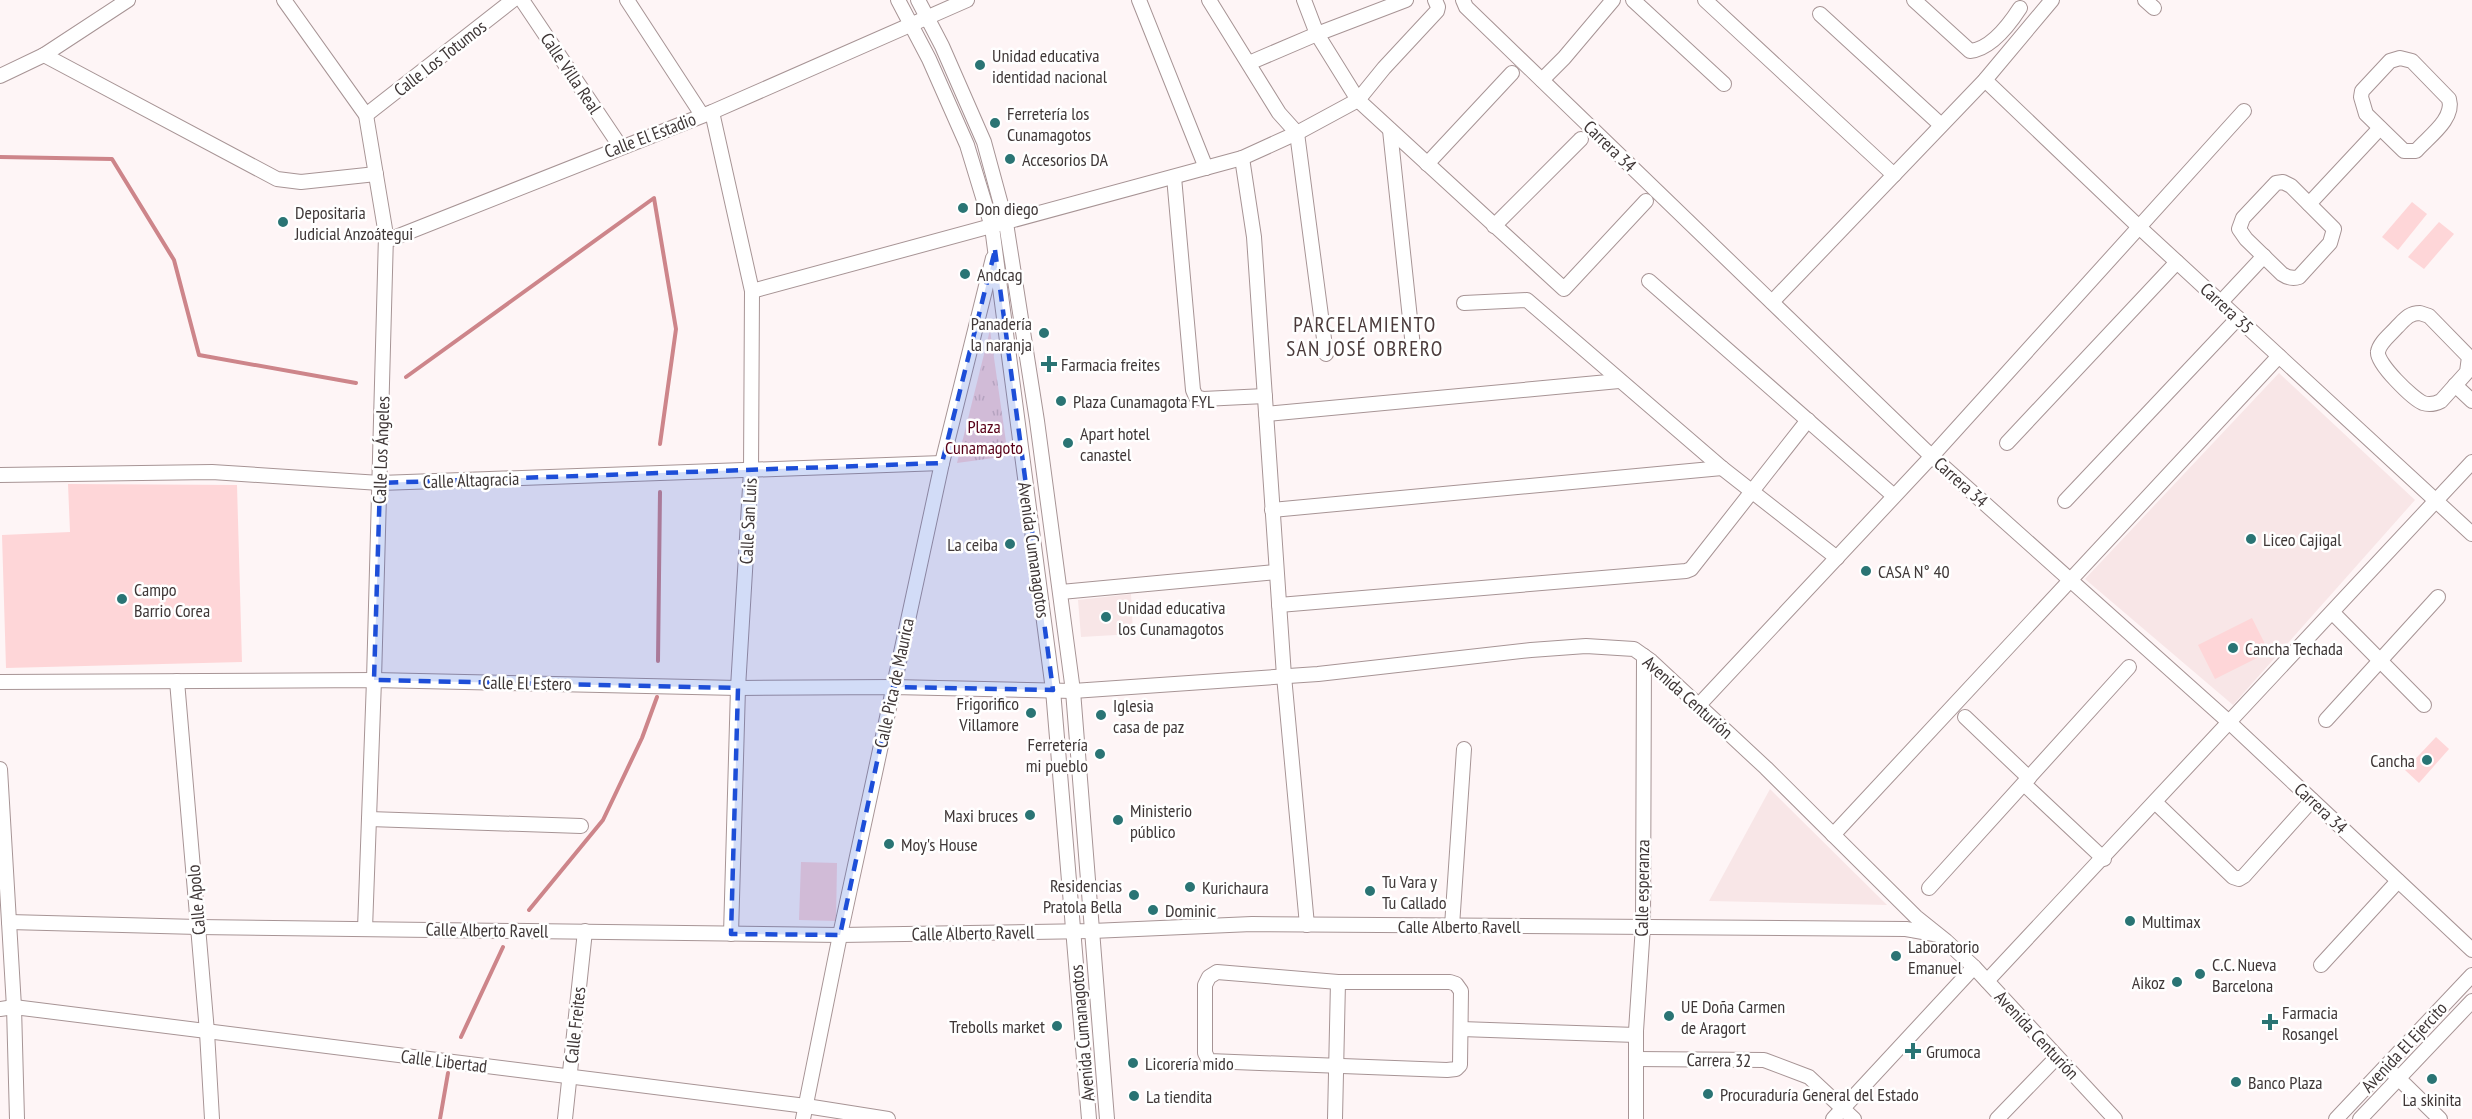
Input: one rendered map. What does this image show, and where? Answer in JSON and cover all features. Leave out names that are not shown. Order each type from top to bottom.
[{"type":"street","points":[[0,76],[44,55],[128,0]]},
{"type":"street","name":"Calle Los Ángeles","points":[[284,0],[366,116],[386,241],[365,929]]},
{"type":"street","name":"Calle Los Totumos","points":[[366,116],[513,0]]},
{"type":"street","name":"Calle Villa Real","points":[[522,0],[620,146]]},
{"type":"street","name":"Calle San Luis","points":[[627,0],[707,113],[752,291],[751,471],[738,688],[731,934]]},
{"type":"street","name":"Avenida Cumanagotos","points":[[898,0],[929,58],[999,225],[995,250],[1053,690],[1089,1119]]},
{"type":"street","name":"Avenida Cumanagotos","points":[[918,0],[984,142],[1038,421],[1072,691],[1107,1119]]},
{"type":"street","points":[[927,17],[967,0]]},
{"type":"street","points":[[1139,0],[1206,168]]},
{"type":"street","points":[[1209,0],[1280,113],[1297,134],[1326,354]]},
{"type":"street","points":[[1304,0],[1317,34],[1358,100],[1564,289],[1568,288],[1646,201]]},
{"type":"street","points":[[1249,63],[1406,0]]},
{"type":"street","points":[[752,291],[1242,158],[1297,134],[1358,100],[1437,11],[1435,0]]},
{"type":"street","name":"Carrera 34","points":[[1463,0],[1466,7],[1932,456],[2230,723],[2472,950]]},
{"type":"street","points":[[1542,80],[1564,58],[1612,0]]},
{"type":"street","points":[[1633,0],[1724,84]]},
{"type":"street","points":[[1705,0],[1894,175]]},
{"type":"street","points":[[1914,0],[1970,51],[1978,50],[1994,39],[2015,4],[2035,21]]},
{"type":"street","points":[[1772,302],[1985,80],[2052,0]]},
{"type":"street","points":[[1820,14],[1941,125]]},
{"type":"street","name":"Calle El Estadio","points":[[386,241],[707,113],[911,26],[927,17]]},
{"type":"street","points":[[44,55],[278,179],[301,182],[376,174]]},
{"type":"street","points":[[2394,59],[2412,61],[2449,99],[2451,107],[2449,115],[2413,152],[2404,151],[2380,128],[2363,109],[2362,90],[2394,59]]},
{"type":"street","points":[[1427,164],[1512,73]]},
{"type":"street","name":"Carrera 35","points":[[1985,80],[2139,227],[2472,534]]},
{"type":"street","points":[[1698,705],[1932,456],[2244,111]]},
{"type":"street","points":[[2309,204],[2380,128]]},
{"type":"street","points":[[1390,130],[1413,347]]},
{"type":"street","points":[[1494,226],[1581,139]]},
{"type":"street","points":[[1242,158],[1254,237],[1284,676],[1307,925]]},
{"type":"street","points":[[1174,177],[1193,390],[1196,397],[1203,399],[1265,396]]},
{"type":"street","points":[[2283,182],[2291,186],[2332,226],[2334,237],[2296,278],[2285,276],[2264,256],[2240,232],[2239,226],[2243,218],[2276,183],[2283,182]]},
{"type":"street","name":"Calle Pica de Maurica","points":[[804,1112],[942,463],[995,250]]},
{"type":"street","points":[[2221,302],[2264,256]]},
{"type":"street","points":[[2007,443],[2177,262]]},
{"type":"street","points":[[1649,281],[1894,496]]},
{"type":"street","points":[[1464,303],[1527,300],[1722,468],[1837,558]]},
{"type":"street","points":[[2420,313],[2429,316],[2469,357],[2467,372],[2455,385],[2441,401],[2430,404],[2420,401],[2380,364],[2377,355],[2379,348],[2411,315],[2420,313]]},
{"type":"street","points":[[2065,501],[2238,318]]},
{"type":"street","points":[[1833,835],[2279,356]]},
{"type":"street","points":[[1266,414],[1619,381]]},
{"type":"street","points":[[2455,385],[2472,401]]},
{"type":"street","points":[[1279,605],[1686,571],[1691,569],[1808,420]]},
{"type":"street","points":[[1988,981],[2472,462]]},
{"type":"street","name":"Calle Altagracia","points":[[0,475],[212,472],[380,483],[942,463]]},
{"type":"street","points":[[1272,510],[1722,468]]},
{"type":"street","points":[[1061,592],[1276,572]]},
{"type":"street","points":[[2326,720],[2438,597]]},
{"type":"street","points":[[2333,613],[2424,705]]},
{"type":"street","name":"Avenida Centurión","points":[[1053,690],[1072,691],[1284,676],[1586,646],[1622,646],[1634,649],[1698,705],[1936,935],[1946,941],[1974,967],[2115,1119]]},
{"type":"street","name":"Calle esperanza","points":[[1636,1119],[1636,1035],[1642,926],[1644,656]]},
{"type":"street","points":[[1929,888],[2129,667]]},
{"type":"street","name":"Calle El Estero","points":[[0,682],[374,680],[738,688],[893,687],[1053,690]]},
{"type":"street","name":"Calle Apolo","points":[[177,681],[207,1032],[212,1119]]},
{"type":"street","points":[[1965,717],[2104,859]]},
{"type":"street","points":[[1452,926],[1464,749]]},
{"type":"street","points":[[0,769],[9,922],[7,1008],[17,1119]]},
{"type":"street","points":[[2156,803],[2233,877],[2239,879],[2312,800]]},
{"type":"street","points":[[369,819],[582,826]]},
{"type":"street","points":[[2321,965],[2398,880]]},
{"type":"street","name":"Calle Alberto Ravell","points":[[9,922],[198,927],[840,935],[1092,931],[1252,924],[1906,929],[1936,935]]},
{"type":"street","name":"Calle Freites","points":[[565,1119],[585,931]]},
{"type":"street","points":[[1833,1119],[1974,967]]},
{"type":"street","points":[[1217,972],[1338,982],[1450,982],[1456,984],[1461,991],[1461,1029],[1460,1065],[1456,1070],[1209,1061],[1205,1053],[1205,985],[1209,977],[1217,972]]},
{"type":"street","name":"Avenida El Ejercito","points":[[2336,1119],[2472,975]]},
{"type":"street","points":[[1335,1119],[1338,982]]},
{"type":"street","name":"Avenida El Ejercito","points":[[2360,1119],[2472,1001]]},
{"type":"street","name":"Calle Libertad","points":[[7,1008],[569,1077],[804,1112],[888,1119]]},
{"type":"street","points":[[1461,1029],[1636,1035]]},
{"type":"street","points":[[1997,1119],[2057,1057]]},
{"type":"street","name":"Carrera 32","points":[[1636,1059],[1764,1060],[1809,1077],[1854,1119]]},
{"type":"street","points":[[2386,1066],[2440,1119]]},
{"type":"highlighted area","points":[[995,250],[1053,690],[893,687],[840,935],[731,934],[738,688],[374,680],[380,483],[942,463]]},
{"type":"shaded area","name":"Liceo Cajigal","points":[[2279,373],[2415,500],[2233,705],[2085,579]]},
{"type":"shaded area","name":"Unidad educativa los Cunamagotos","points":[[1131,594],[1133,634],[1081,637],[1078,600]]},
{"type":"shaded area","points":[[1770,789],[1887,905],[1709,901]]},
{"type":"green space","points":[[2412,202],[2427,214],[2398,250],[2382,237]]},
{"type":"green space","points":[[2439,222],[2454,234],[2424,269],[2408,257]]},
{"type":"green space","name":"Plaza Cunamagoto","points":[[990,330],[1008,456],[957,463]]},
{"type":"green space","name":"Campo Barrio Corea","points":[[68,484],[237,485],[242,662],[6,668],[2,535],[70,532]]},
{"type":"green space","name":"Cancha Techada","points":[[2252,618],[2269,652],[2215,679],[2198,645]]},
{"type":"green space","name":"Cancha","points":[[2436,737],[2449,749],[2419,783],[2405,770]]},
{"type":"green space","points":[[801,862],[837,863],[836,921],[799,920]]},
{"type":"waterway","points":[[0,157],[112,159],[174,260],[199,355],[356,383]]},
{"type":"waterway","points":[[406,377],[654,198],[676,329],[660,444]]},
{"type":"waterway","points":[[658,661],[660,492]]},
{"type":"waterway","points":[[529,910],[603,820],[642,738],[657,697]]},
{"type":"waterway","points":[[461,1037],[503,947]]},
{"type":"waterway","points":[[440,1119],[448,1073]]},
{"type":"place","name":"Unidad educativa identidad nacional","points":[[980,65]]},
{"type":"place","name":"Ferretería los Cunamagotos","points":[[995,123]]},
{"type":"place","name":"Accesorios DA","points":[[1010,159]]},
{"type":"place","name":"Don diego","points":[[963,208]]},
{"type":"place","name":"Depositaria Judicial Anzoátegui","points":[[283,222]]},
{"type":"place","name":"Andcag","points":[[965,274]]},
{"type":"place","name":"Panadería la naranja","points":[[1044,333]]},
{"type":"place","name":"Farmacia freites","points":[[1049,364]]},
{"type":"place","name":"Plaza Cunamagota FYL","points":[[1061,401]]},
{"type":"place","name":"Apart hotel canastel","points":[[1068,443]]},
{"type":"place","name":"Liceo Cajigal","points":[[2251,539]]},
{"type":"place","name":"La ceiba","points":[[1010,544]]},
{"type":"place","name":"CASA N° 40","points":[[1866,571]]},
{"type":"place","name":"Campo Barrio Corea","points":[[122,599]]},
{"type":"place","name":"Unidad educativa los Cunamagotos","points":[[1106,617]]},
{"type":"place","name":"Cancha Techada","points":[[2233,648]]},
{"type":"place","name":"Frigorifico Villamore","points":[[1031,713]]},
{"type":"place","name":"Iglesia casa de paz","points":[[1101,715]]},
{"type":"place","name":"Ferretería mi pueblo","points":[[1100,754]]},
{"type":"place","name":"Cancha","points":[[2427,760]]},
{"type":"place","name":"Maxi bruces","points":[[1030,815]]},
{"type":"place","name":"Ministerio público","points":[[1118,820]]},
{"type":"place","name":"Moy's House","points":[[889,844]]},
{"type":"place","name":"Kurichaura","points":[[1190,887]]},
{"type":"place","name":"Tu Vara y Tu Callado","points":[[1370,891]]},
{"type":"place","name":"Residencias Pratola Bella","points":[[1134,895]]},
{"type":"place","name":"Dominic","points":[[1153,910]]},
{"type":"place","name":"Multimax","points":[[2130,921]]},
{"type":"place","name":"Laboratorio Emanuel","points":[[1896,956]]},
{"type":"place","name":"C.C. Nueva Barcelona","points":[[2200,974]]},
{"type":"place","name":"Aikoz","points":[[2177,982]]},
{"type":"place","name":"UE Doña Carmen de Aragort","points":[[1669,1016]]},
{"type":"place","name":"Farmacia Rosangel","points":[[2270,1022]]},
{"type":"place","name":"Trebolls market","points":[[1057,1026]]},
{"type":"place","name":"Grumoca","points":[[1913,1051]]},
{"type":"place","name":"Licorería mido","points":[[1133,1063]]},
{"type":"place","name":"La skinita","points":[[2432,1079]]},
{"type":"place","name":"Banco Plaza","points":[[2236,1082]]},
{"type":"place","name":"Procuraduría General del Estado","points":[[1708,1094]]},
{"type":"place","name":"La tiendita","points":[[1134,1096]]},
{"type":"district","name":"PARCELAMIENTO SAN JOSÉ OBRERO","points":[[1365,336]]}]
